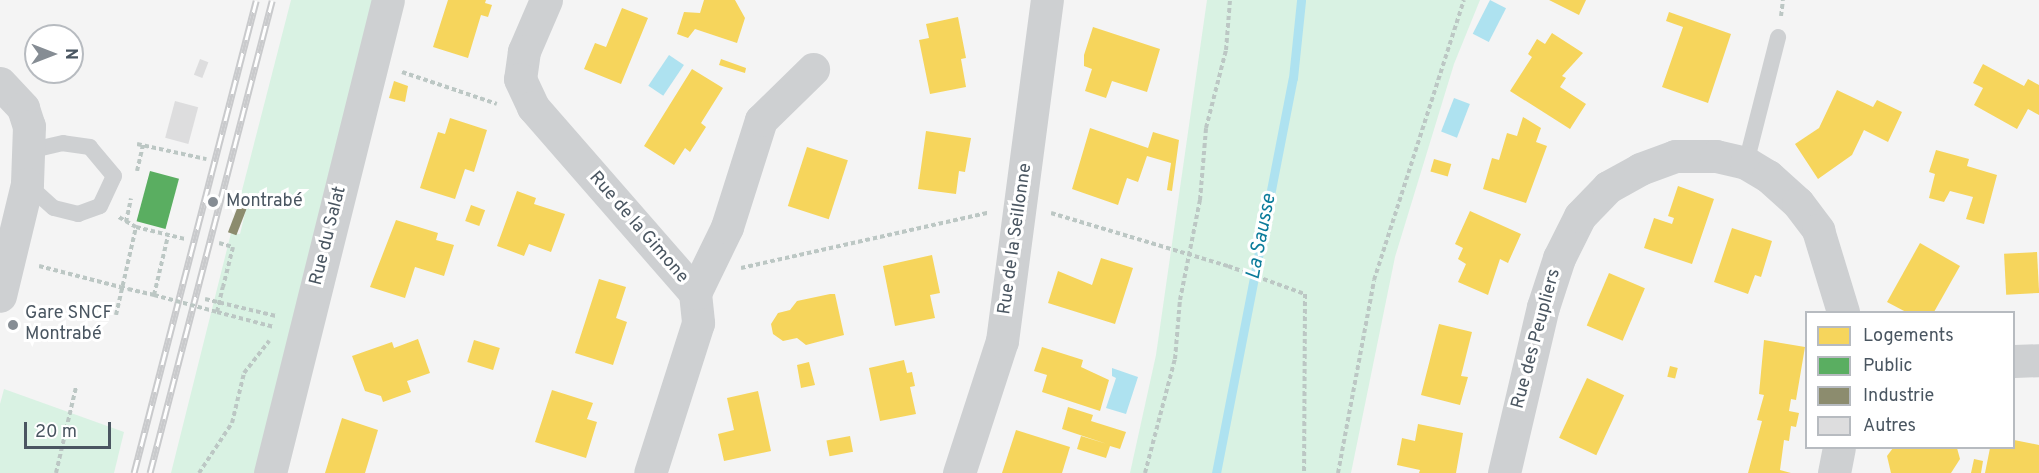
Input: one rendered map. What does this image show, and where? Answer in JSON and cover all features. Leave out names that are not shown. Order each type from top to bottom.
[{"type":"street","name":"Rue du Salat","points":[[270,473],[388,0]]},
{"type":"street","name":"Rue de la Gimone","points":[[546,0],[524,51],[520,79],[533,107],[695,293],[698,323],[650,473]]},
{"type":"street","name":"Rue de la Seillonne","points":[[959,473],[1002,341],[1047,0]]},
{"type":"street","points":[[695,293],[728,227],[760,120],[813,69]]},
{"type":"street","points":[[0,83],[23,108],[28,151],[27,184],[0,296]]},
{"type":"street","name":"Rue des Peupliers","points":[[1504,473],[1543,307],[1559,258],[1580,216],[1608,187],[1640,169],[1676,156],[1716,156],[1746,163],[1768,176],[1798,203],[1818,230],[1843,311]]},
{"type":"street","points":[[2015,361],[2039,360]]},
{"type":"street","points":[[1834,473],[1839,449]]},
{"type":"lane","points":[[1746,163],[1778,37]]},
{"type":"lane","points":[[27,184],[54,208],[78,214],[100,206],[114,176],[90,147],[63,143],[28,151]]},
{"type":"path","points":[[1145,473],[1169,389],[1188,255],[1200,200],[1206,128],[1226,50],[1230,0]]},
{"type":"path","points":[[1338,473],[1374,279],[1464,0]]},
{"type":"path","points":[[372,64],[510,108],[533,107]]},
{"type":"path","points":[[136,144],[206,159]]},
{"type":"path","points":[[737,269],[1021,205],[1227,266],[1305,294],[1304,473]]},
{"type":"path","points":[[100,206],[136,227],[185,239]]},
{"type":"path","points":[[116,315],[136,227]]},
{"type":"path","points":[[154,295],[168,236]]},
{"type":"path","points":[[217,312],[233,247],[219,243]]},
{"type":"path","points":[[30,264],[274,327]]},
{"type":"path","points":[[205,299],[276,316]]},
{"type":"path","points":[[199,473],[232,423],[244,374],[264,349],[274,327],[279,306]]},
{"type":"path","points":[[56,473],[76,387]]},
{"type":"green space","points":[[291,0],[389,0],[270,473],[171,473],[231,233],[240,234],[246,209],[238,206]]},
{"type":"green space","points":[[1207,0],[1480,0],[1454,64],[1395,257],[1351,473],[1130,473],[1156,355]]},
{"type":"green space","points":[[4,389],[124,432],[114,473],[0,473],[0,404]]},
{"type":"water","points":[[1490,0],[1506,8],[1489,42],[1473,34]]},
{"type":"water","points":[[669,55],[684,65],[663,96],[648,86]]},
{"type":"water","points":[[1454,98],[1470,104],[1457,138],[1441,132]]},
{"type":"water","points":[[1112,368],[1138,377],[1126,414],[1106,408],[1116,378],[1112,376]]},
{"type":"building: Logements","points":[[448,0],[486,0],[485,3],[492,5],[488,17],[481,15],[468,58],[433,47]]},
{"type":"building: Logements","points":[[704,0],[735,0],[745,18],[737,43],[695,29],[688,38],[677,34],[684,12],[700,13]]},
{"type":"building: Logements","points":[[1549,0],[1586,0],[1579,15]]},
{"type":"building: Logements","points":[[622,8],[648,18],[621,84],[584,69],[595,43],[606,47]]},
{"type":"building: Logements","points":[[1669,12],[1731,34],[1708,103],[1662,87],[1683,27],[1666,21]]},
{"type":"building: Logements","points":[[958,17],[966,58],[961,59],[966,87],[930,94],[919,40],[929,38],[926,24]]},
{"type":"building: Logements","points":[[1093,27],[1160,49],[1147,92],[1112,81],[1106,98],[1085,91],[1092,69],[1084,66],[1084,55]]},
{"type":"building: Logements","points":[[1552,33],[1583,53],[1562,76],[1566,78],[1560,87],[1586,104],[1570,129],[1510,91],[1532,57],[1528,54],[1537,39],[1545,44]]},
{"type":"building: Logements","points":[[721,59],[746,68],[745,73],[719,65]]},
{"type":"building: Logements","points":[[1983,64],[2024,86],[2028,79],[2039,85],[2039,115],[2028,109],[2017,129],[1974,105],[1983,88],[1973,83]]},
{"type":"building: Logements","points":[[692,69],[723,88],[701,123],[706,127],[690,152],[685,148],[674,165],[644,146]]},
{"type":"building: Logements","points":[[394,81],[408,86],[405,102],[389,98]]},
{"type":"building: Logements","points":[[1837,90],[1873,107],[1877,100],[1902,112],[1888,142],[1864,130],[1852,155],[1818,179],[1795,144],[1819,128]]},
{"type":"building: Logements","points":[[1523,117],[1541,128],[1536,142],[1547,146],[1526,203],[1483,189],[1492,158],[1499,160],[1507,133],[1517,136]]},
{"type":"building: Logements","points":[[450,118],[487,130],[474,172],[465,169],[455,199],[420,188],[438,132],[445,134]]},
{"type":"building: Logements","points":[[1090,128],[1148,148],[1153,132],[1179,140],[1172,191],[1167,190],[1171,163],[1147,156],[1138,182],[1127,178],[1118,205],[1072,189]]},
{"type":"building: Logements","points":[[926,131],[971,138],[965,172],[959,171],[956,194],[918,189]]},
{"type":"building: Logements","points":[[807,147],[848,160],[829,219],[788,206]]},
{"type":"building: Logements","points":[[1936,150],[1969,159],[1967,166],[1997,175],[1984,224],[1966,219],[1973,197],[1950,191],[1944,202],[1929,198],[1935,174],[1929,172]]},
{"type":"building: Logements","points":[[1434,159],[1451,164],[1448,176],[1430,171]]},
{"type":"building: Logements","points":[[1678,186],[1714,199],[1692,264],[1644,248],[1654,218],[1672,224],[1674,218],[1668,216]]},
{"type":"building: Logements","points":[[517,191],[536,198],[534,204],[565,214],[551,252],[529,244],[524,256],[497,246]]},
{"type":"building: Logements","points":[[471,205],[485,210],[479,226],[465,221]]},
{"type":"building: Logements","points":[[1470,211],[1521,234],[1508,263],[1500,259],[1488,295],[1458,282],[1466,264],[1458,259],[1463,248],[1455,244]]},
{"type":"building: Logements","points":[[396,220],[438,233],[436,240],[454,245],[444,276],[415,267],[405,298],[370,287]]},
{"type":"building: Logements","points":[[1732,228],[1772,241],[1761,277],[1755,275],[1748,294],[1714,282]]},
{"type":"building: Logements","points":[[1920,243],[1960,266],[1935,311],[1904,311],[1887,302]]},
{"type":"building: Logements","points":[[2037,252],[2039,293],[2006,295],[2004,254]]},
{"type":"building: Logements","points":[[932,255],[940,293],[930,295],[935,318],[895,326],[883,266]]},
{"type":"building: Logements","points":[[1101,258],[1133,268],[1115,324],[1048,303],[1058,271],[1092,285]]},
{"type":"building: Logements","points":[[1609,273],[1645,288],[1623,341],[1587,325]]},
{"type":"building: Logements","points":[[599,279],[626,287],[616,318],[627,322],[613,365],[575,353]]},
{"type":"building: Logements","points":[[835,294],[844,335],[806,345],[797,338],[783,341],[773,334],[771,324],[778,313],[790,310],[797,301]]},
{"type":"building: Logements","points":[[1439,324],[1472,332],[1461,376],[1468,377],[1460,405],[1421,395]]},
{"type":"building: Logements","points":[[418,339],[430,373],[407,381],[411,392],[383,402],[381,396],[365,391],[352,356],[392,342],[394,348]]},
{"type":"building: Logements","points":[[474,340],[500,348],[493,370],[467,362]]},
{"type":"building: Logements","points":[[1764,340],[1805,347],[1796,400],[1791,399],[1789,411],[1799,413],[1796,427],[1791,426],[1789,441],[1784,440],[1780,470],[1791,473],[1748,473],[1762,421],[1757,420],[1764,395],[1759,394]]},
{"type":"building: Logements","points":[[1042,347],[1083,360],[1081,367],[1109,380],[1100,411],[1042,392],[1047,375],[1034,371]]},
{"type":"building: Logements","points":[[904,360],[907,373],[912,372],[915,386],[910,387],[916,414],[880,421],[869,368]]},
{"type":"building: Logements","points":[[809,362],[815,385],[801,388],[797,365]]},
{"type":"building: Logements","points":[[1670,366],[1678,368],[1675,379],[1667,377]]},
{"type":"building: Logements","points":[[1587,378],[1624,395],[1596,455],[1559,438]]},
{"type":"building: Logements","points":[[552,390],[593,403],[587,419],[597,422],[586,458],[535,442]]},
{"type":"building: Logements","points":[[758,391],[771,451],[724,461],[718,434],[734,430],[727,398]]},
{"type":"building: Logements","points":[[1068,407],[1093,415],[1091,421],[1126,432],[1120,449],[1110,446],[1106,458],[1077,449],[1081,436],[1107,444],[1062,429]]},
{"type":"building: Logements","points":[[342,418],[378,430],[365,473],[325,473]]},
{"type":"building: Logements","points":[[1418,424],[1463,433],[1456,473],[1419,473],[1420,470],[1397,465],[1402,438],[1415,441]]},
{"type":"building: Logements","points":[[1016,430],[1070,447],[1062,473],[1002,473]]},
{"type":"building: Logements","points":[[850,436],[853,452],[829,456],[826,441]]},
{"type":"building: Logements","points":[[2015,440],[2039,445],[2039,473],[1985,473],[1990,449],[2015,449]]},
{"type":"building: Logements","points":[[1892,449],[1957,449],[1960,459],[1951,473],[1891,473],[1887,456]]},
{"type":"building: Logements","points":[[1974,459],[1983,461],[1981,473],[1971,473]]},
{"type":"building: Public","name":"Montrabé","points":[[150,171],[179,179],[166,229],[137,221]]},
{"type":"building: Industrie","points":[[238,206],[246,209],[236,235],[228,232]]},
{"type":"building: Autres","points":[[200,59],[208,62],[202,78],[194,75]]},
{"type":"building: Autres","points":[[175,101],[198,107],[188,144],[165,138]]},
{"type":"waterway","name":"La Sausse","points":[[1216,473],[1293,78],[1301,0]]},
{"type":"railway","points":[[134,473],[256,0]]},
{"type":"railway","points":[[150,473],[272,0]]},
{"type":"place","name":"Montrabé","points":[[213,202]]},
{"type":"place","name":"Gare SNCF Montrabé","points":[[13,325]]}]
